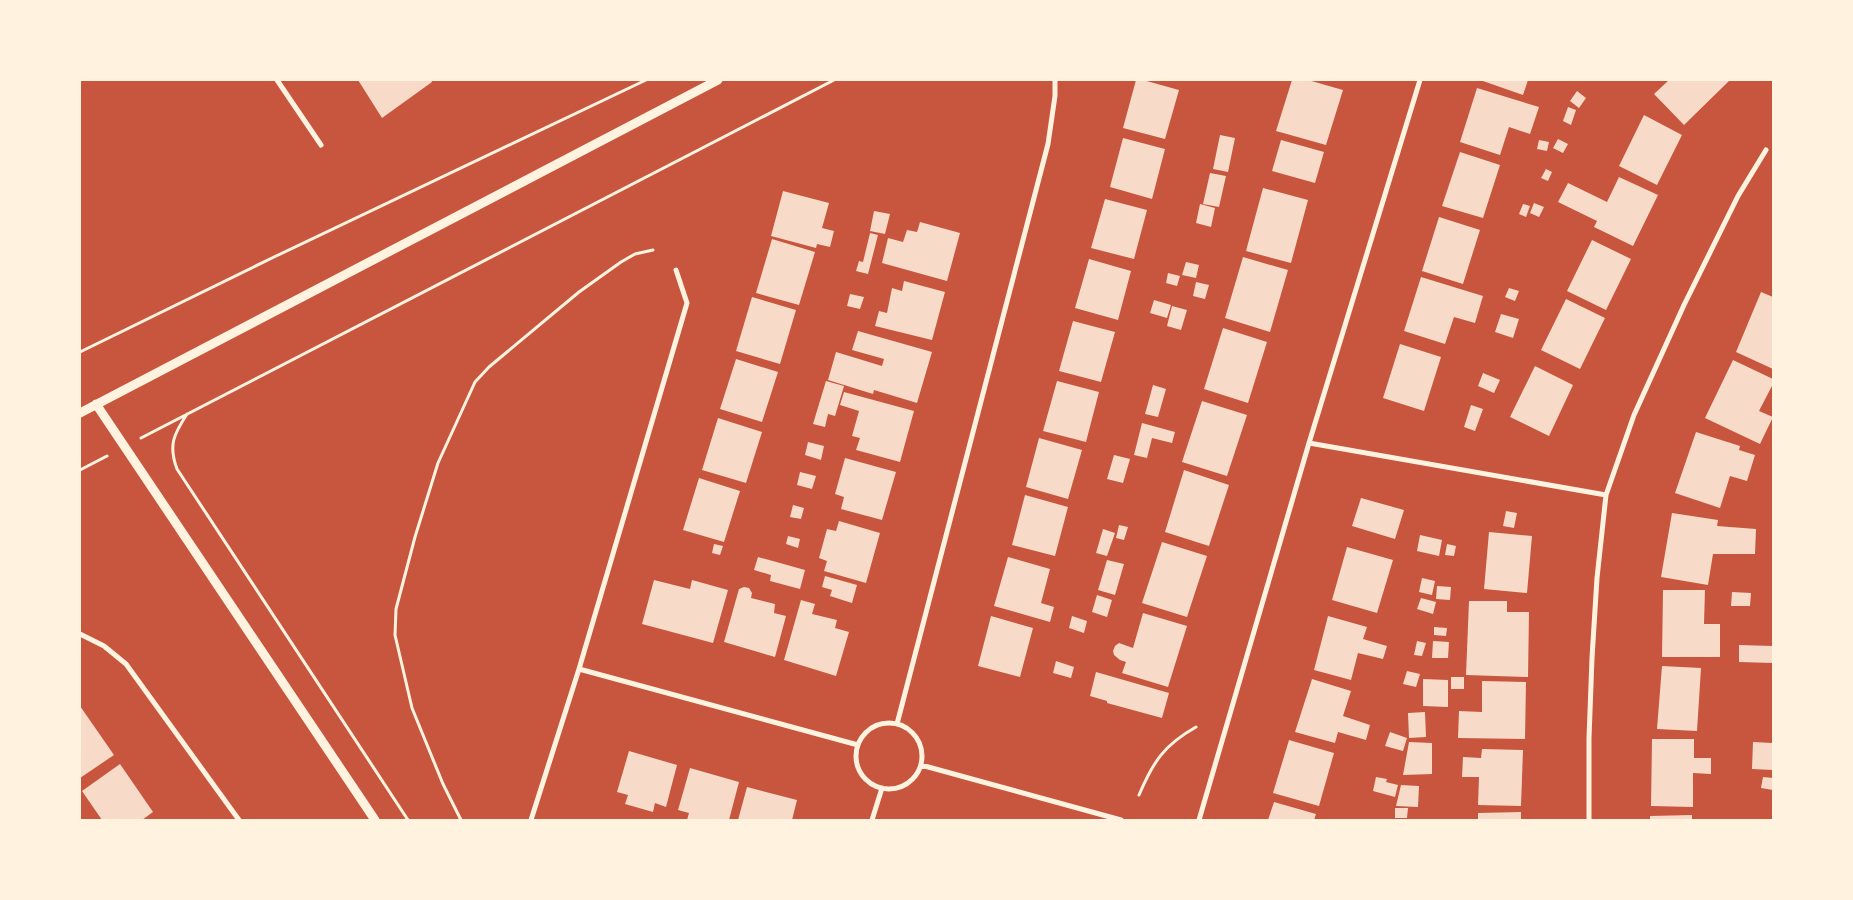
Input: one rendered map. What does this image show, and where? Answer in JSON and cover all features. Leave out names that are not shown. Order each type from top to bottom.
[{"type":"street","points":[[278,80],[321,144]]},
{"type":"street","points":[[80,413],[718,80]]},
{"type":"street","points":[[897,724],[1048,144],[1055,96],[1055,80]]},
{"type":"street","points":[[1199,820],[1309,443],[1420,80]]},
{"type":"street","points":[[1589,820],[1589,738],[1592,658],[1597,578],[1606,495],[1634,415],[1682,311],[1738,196],[1766,150]]},
{"type":"street","points":[[531,820],[579,669],[687,303],[676,270]]},
{"type":"street","points":[[96,404],[375,820]]},
{"type":"street","points":[[1309,443],[1606,495]]},
{"type":"street","points":[[80,634],[104,646],[126,664],[239,820]]},
{"type":"street","points":[[579,669],[858,745]]},
{"type":"street","points":[[887,723],[897,724],[915,734],[922,754],[921,765],[917,774],[902,787],[882,788],[872,784],[858,767],[856,756],[858,745],[863,736],[878,725],[887,723]]},
{"type":"street","points":[[921,765],[1121,820]]},
{"type":"street","points":[[872,820],[882,788]]},
{"type":"path","points":[[80,352],[274,257],[646,80]]},
{"type":"path","points":[[80,470],[834,80]]},
{"type":"path","points":[[462,820],[443,784],[412,708],[396,635],[396,609],[415,537],[438,463],[475,382],[489,367],[579,292],[621,262],[635,254],[653,250]]},
{"type":"path","points":[[188,414],[177,429],[172,442],[172,457],[177,468],[408,820]]},
{"type":"path","points":[[1138,795],[1151,768],[1164,751],[1171,743],[1196,727]]},
{"type":"building","points":[[358,80],[431,80],[432,82],[382,118]]},
{"type":"building","points":[[1136,80],[1143,80],[1179,90],[1165,139],[1123,128]]},
{"type":"building","points":[[1292,80],[1308,80],[1343,90],[1326,145],[1276,131]]},
{"type":"building","points":[[1480,80],[1528,80],[1523,95]]},
{"type":"building","points":[[1669,80],[1730,80],[1684,125],[1654,94]]},
{"type":"building","points":[[1477,88],[1539,107],[1530,134],[1509,127],[1500,155],[1460,142]]},
{"type":"building","points":[[1577,91],[1586,98],[1579,108],[1570,101]]},
{"type":"building","points":[[1568,107],[1576,110],[1571,125],[1563,121]]},
{"type":"building","points":[[1644,115],[1682,135],[1657,185],[1619,166]]},
{"type":"building","points":[[1220,135],[1235,138],[1228,172],[1213,169]]},
{"type":"building","points":[[1123,138],[1165,149],[1152,199],[1110,187]]},
{"type":"building","points":[[1558,139],[1568,144],[1563,153],[1553,148]]},
{"type":"building","points":[[1281,140],[1324,152],[1315,183],[1272,171]]},
{"type":"building","points":[[1539,140],[1549,142],[1547,151],[1537,149]]},
{"type":"building","points":[[1460,152],[1500,165],[1483,218],[1442,206]]},
{"type":"building","points":[[1546,169],[1552,172],[1548,181],[1541,178]]},
{"type":"building","points":[[1210,173],[1226,176],[1219,207],[1203,204]]},
{"type":"building","points":[[1619,177],[1658,195],[1633,246],[1594,227],[1597,221],[1558,202],[1568,183],[1607,202]]},
{"type":"building","points":[[1263,188],[1308,200],[1291,263],[1246,251]]},
{"type":"building","points":[[783,191],[829,203],[822,228],[834,231],[830,247],[817,244],[816,248],[771,236]]},
{"type":"building","points":[[1105,199],[1147,210],[1134,259],[1091,248]]},
{"type":"building","points":[[1534,203],[1544,207],[1539,217],[1530,213]]},
{"type":"building","points":[[1200,204],[1215,208],[1211,227],[1196,223]]},
{"type":"building","points":[[1523,204],[1530,206],[1526,217],[1519,214]]},
{"type":"building","points":[[874,211],[890,214],[885,234],[870,231]]},
{"type":"building","points":[[1439,217],[1480,230],[1463,284],[1422,271]]},
{"type":"building","points":[[920,222],[960,233],[947,281],[882,263],[888,238],[903,242],[907,230],[917,232]]},
{"type":"building","points":[[870,233],[878,235],[868,274],[856,271],[859,261],[863,262]]},
{"type":"building","points":[[772,239],[815,252],[799,305],[756,293]]},
{"type":"building","points":[[1592,240],[1631,259],[1606,310],[1567,291]]},
{"type":"building","points":[[1243,257],[1288,270],[1270,332],[1225,318]]},
{"type":"building","points":[[1089,259],[1131,271],[1118,320],[1075,308]]},
{"type":"building","points":[[1186,262],[1199,265],[1196,278],[1182,275]]},
{"type":"building","points":[[1168,273],[1180,276],[1177,286],[1166,283]]},
{"type":"building","points":[[1421,277],[1483,296],[1475,323],[1454,317],[1445,344],[1404,331]]},
{"type":"building","points":[[904,281],[945,292],[932,340],[875,326],[879,311],[887,313],[892,288],[902,291]]},
{"type":"building","points":[[1196,282],[1209,285],[1205,299],[1193,296]]},
{"type":"building","points":[[1509,288],[1519,291],[1515,301],[1505,297]]},
{"type":"building","points":[[1761,292],[1773,297],[1773,369],[1736,352]]},
{"type":"building","points":[[850,294],[864,297],[860,309],[847,306]]},
{"type":"building","points":[[752,297],[796,310],[780,364],[736,351]]},
{"type":"building","points":[[1566,299],[1605,318],[1580,369],[1541,350]]},
{"type":"building","points":[[1154,300],[1171,305],[1167,318],[1150,313]]},
{"type":"building","points":[[1172,306],[1187,310],[1181,330],[1167,326]]},
{"type":"building","points":[[1501,314],[1519,319],[1513,338],[1495,332]]},
{"type":"building","points":[[1073,321],[1115,332],[1101,382],[1059,371]]},
{"type":"building","points":[[1223,328],[1267,342],[1248,403],[1204,389]]},
{"type":"building","points":[[858,331],[932,352],[917,403],[874,390],[873,394],[828,380],[836,352],[882,366],[884,359],[852,350]]},
{"type":"building","points":[[1400,344],[1441,357],[1424,411],[1383,398]]},
{"type":"building","points":[[736,359],[778,372],[762,422],[720,409]]},
{"type":"building","points":[[1733,360],[1773,379],[1773,384],[1759,411],[1773,417],[1760,444],[1705,418]]},
{"type":"building","points":[[1535,366],[1573,385],[1549,436],[1510,417]]},
{"type":"building","points":[[1483,373],[1500,380],[1494,393],[1478,386]]},
{"type":"building","points":[[826,381],[844,386],[835,416],[828,414],[825,427],[813,424]]},
{"type":"building","points":[[1057,381],[1099,392],[1086,442],[1043,431]]},
{"type":"building","points":[[1153,385],[1166,389],[1158,417],[1145,414]]},
{"type":"building","points":[[844,392],[914,411],[900,462],[856,450],[860,438],[852,436],[859,411],[840,405]]},
{"type":"building","points":[[1202,401],[1247,415],[1227,476],[1182,462]]},
{"type":"building","points":[[1471,405],[1483,409],[1475,431],[1464,427]]},
{"type":"building","points":[[718,418],[762,432],[746,483],[702,470]]},
{"type":"building","points":[[1142,423],[1175,432],[1172,443],[1152,438],[1147,458],[1134,455]]},
{"type":"building","points":[[1696,432],[1740,446],[1739,450],[1755,455],[1747,481],[1730,476],[1720,508],[1675,493]]},
{"type":"building","points":[[1039,438],[1082,450],[1068,499],[1026,487]]},
{"type":"building","points":[[808,442],[824,446],[821,460],[805,455]]},
{"type":"building","points":[[1114,455],[1130,459],[1123,483],[1107,479]]},
{"type":"building","points":[[845,458],[896,472],[882,520],[841,509],[844,497],[835,494]]},
{"type":"building","points":[[1184,470],[1229,485],[1209,546],[1165,532]]},
{"type":"building","points":[[800,472],[816,476],[812,489],[797,485]]},
{"type":"building","points":[[699,478],[740,491],[724,542],[683,530]]},
{"type":"building","points":[[1025,495],[1068,507],[1055,556],[1012,545]]},
{"type":"building","points":[[1361,498],[1404,510],[1395,539],[1352,526]]},
{"type":"building","points":[[793,505],[804,508],[801,519],[790,517]]},
{"type":"building","points":[[1506,511],[1517,513],[1514,528],[1503,526]]},
{"type":"building","points":[[1672,513],[1718,520],[1717,526],[1756,529],[1755,554],[1713,554],[1708,585],[1661,577]]},
{"type":"building","points":[[839,521],[880,533],[866,583],[824,571],[827,561],[819,558],[827,529],[836,531]]},
{"type":"building","points":[[1119,525],[1128,527],[1124,540],[1116,538]]},
{"type":"building","points":[[1103,529],[1115,533],[1107,556],[1096,553]]},
{"type":"building","points":[[1489,532],[1532,536],[1527,593],[1484,589]]},
{"type":"building","points":[[1420,535],[1442,540],[1439,556],[1417,551]]},
{"type":"building","points":[[788,536],[800,539],[798,548],[786,544]]},
{"type":"building","points":[[1162,542],[1207,556],[1187,617],[1142,603]]},
{"type":"building","points":[[714,544],[723,546],[720,555],[712,553]]},
{"type":"building","points":[[1447,544],[1456,546],[1454,556],[1445,555]]},
{"type":"building","points":[[1347,547],[1393,560],[1377,613],[1332,600]]},
{"type":"building","points":[[758,557],[805,570],[800,589],[770,581],[771,575],[754,570]]},
{"type":"building","points":[[1008,557],[1050,569],[1041,603],[1054,607],[1050,622],[994,606]]},
{"type":"building","points":[[1107,560],[1124,564],[1115,595],[1098,590]]},
{"type":"building","points":[[825,576],[857,585],[852,603],[830,596],[832,590],[822,587]]},
{"type":"building","points":[[1422,578],[1435,581],[1432,595],[1419,592]]},
{"type":"building","points":[[654,580],[690,589],[692,580],[728,590],[713,643],[642,624]]},
{"type":"building","points":[[1437,586],[1451,587],[1450,600],[1436,599]]},
{"type":"building","points":[[749,588],[752,593],[751,598],[775,604],[774,613],[786,616],[775,657],[724,642],[739,589]]},
{"type":"building","points":[[1663,590],[1705,590],[1704,624],[1720,624],[1720,657],[1662,657]]},
{"type":"building","points":[[1732,592],[1751,593],[1750,606],[1731,606]]},
{"type":"building","points":[[1097,595],[1112,600],[1107,617],[1092,612]]},
{"type":"building","points":[[1421,598],[1436,602],[1433,614],[1417,609]]},
{"type":"building","points":[[801,600],[815,604],[812,614],[837,620],[835,628],[849,632],[836,676],[784,660]]},
{"type":"building","points":[[1469,601],[1507,601],[1507,612],[1529,612],[1528,677],[1466,675]]},
{"type":"building","points":[[1143,613],[1187,626],[1168,687],[1122,673],[1126,662],[1114,655],[1115,646],[1119,643],[1133,648]]},
{"type":"building","points":[[991,616],[1033,628],[1020,677],[978,666]]},
{"type":"building","points":[[1072,616],[1087,621],[1084,633],[1069,628]]},
{"type":"building","points":[[1328,616],[1367,627],[1363,639],[1387,646],[1383,659],[1358,653],[1351,680],[1314,670]]},
{"type":"building","points":[[1434,627],[1447,628],[1446,636],[1434,635]]},
{"type":"building","points":[[1417,641],[1426,643],[1422,656],[1414,655]]},
{"type":"building","points":[[1433,641],[1449,642],[1448,658],[1432,658]]},
{"type":"building","points":[[1739,645],[1773,646],[1773,663],[1739,662]]},
{"type":"building","points":[[1056,661],[1074,667],[1071,678],[1053,673]]},
{"type":"building","points":[[1662,666],[1701,668],[1697,731],[1657,729]]},
{"type":"building","points":[[1407,671],[1420,674],[1416,687],[1403,684]]},
{"type":"building","points":[[1096,672],[1169,693],[1162,718],[1107,703],[1107,701],[1090,696]]},
{"type":"building","points":[[1451,677],[1464,677],[1464,689],[1451,689]]},
{"type":"building","points":[[1312,679],[1351,691],[1343,716],[1370,725],[1366,740],[1338,732],[1335,743],[1295,732]]},
{"type":"building","points":[[1423,679],[1448,680],[1448,707],[1423,706]]},
{"type":"building","points":[[1482,681],[1526,682],[1525,739],[1458,738],[1459,711],[1482,712]]},
{"type":"building","points":[[80,706],[114,755],[80,778]]},
{"type":"building","points":[[1425,712],[1426,737],[1409,738],[1408,713]]},
{"type":"building","points":[[1390,732],[1407,738],[1403,751],[1385,746]]},
{"type":"building","points":[[1652,739],[1694,739],[1694,758],[1711,758],[1711,774],[1693,773],[1693,807],[1651,806]]},
{"type":"building","points":[[1289,740],[1334,753],[1319,806],[1273,793]]},
{"type":"building","points":[[1409,742],[1432,743],[1432,774],[1403,775]]},
{"type":"building","points":[[1753,742],[1773,743],[1773,770],[1752,769]]},
{"type":"building","points":[[1482,749],[1523,750],[1521,806],[1478,805],[1479,777],[1462,777],[1463,757],[1481,758]]},
{"type":"building","points":[[629,751],[677,765],[666,807],[655,803],[653,812],[625,804],[628,795],[617,792]]},
{"type":"building","points":[[120,764],[153,812],[142,820],[102,820],[82,791]]},
{"type":"building","points":[[690,768],[739,782],[729,820],[687,820],[689,813],[678,810]]},
{"type":"building","points":[[1376,777],[1387,779],[1386,782],[1398,785],[1395,797],[1373,791]]},
{"type":"building","points":[[1763,777],[1773,778],[1773,790],[1761,788]]},
{"type":"building","points":[[1401,785],[1419,786],[1418,807],[1396,806]]},
{"type":"building","points":[[747,787],[797,800],[792,820],[738,820]]},
{"type":"building","points":[[1274,802],[1316,814],[1314,820],[1268,820]]},
{"type":"building","points":[[1395,808],[1408,808],[1407,818],[1395,818]]},
{"type":"building","points":[[1521,812],[1521,820],[1478,820],[1478,813]]},
{"type":"building","points":[[1692,815],[1692,820],[1650,820],[1650,816]]}]
